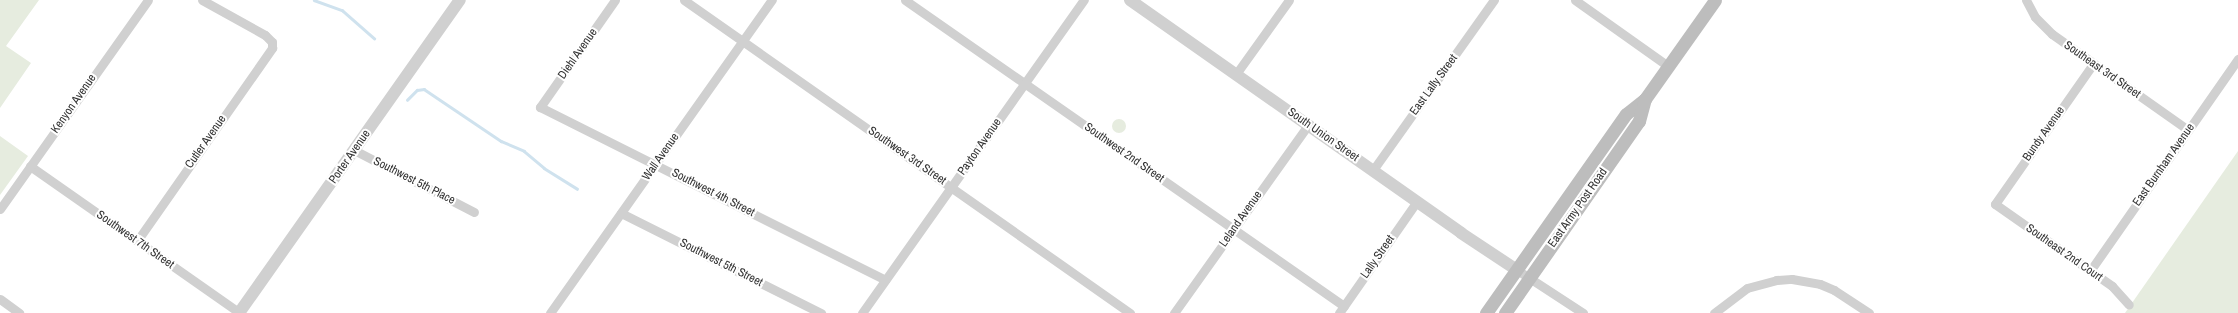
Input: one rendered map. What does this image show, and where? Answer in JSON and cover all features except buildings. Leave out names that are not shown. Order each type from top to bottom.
[{"type":"main road","name":"East Army Post Road","points":[[1486,313],[1626,114],[1644,100],[1715,0]]},
{"type":"main road","name":"East Army Post Road","points":[[1505,313],[1639,121],[1644,100]]},
{"type":"street","name":"Kenyon Avenue","points":[[0,209],[148,0]]},
{"type":"street","name":"Cutler Avenue","points":[[136,241],[270,52],[272,42],[265,34],[202,0]]},
{"type":"street","name":"Porter Avenue","points":[[239,313],[460,0]]},
{"type":"street","name":"Diehl Avenue","points":[[540,107],[615,0]]},
{"type":"street","name":"Southwest 3rd Street","points":[[684,0],[1130,313]]},
{"type":"street","name":"Wall Avenue","points":[[550,313],[772,0]]},
{"type":"street","name":"Southwest 2nd Street","points":[[905,0],[1234,229],[1342,309]]},
{"type":"street","name":"Payton Avenue","points":[[862,313],[1084,0]]},
{"type":"street","name":"South Union Street","points":[[1130,0],[1517,270]]},
{"type":"street","points":[[1236,74],[1288,0]]},
{"type":"street","name":"East Lally Street","points":[[1373,170],[1494,0]]},
{"type":"street","points":[[1576,0],[1668,66]]},
{"type":"street","name":"Southeast 3rd Street","points":[[2026,0],[2042,26],[2093,64],[2188,130]]},
{"type":"street","name":"East Burnham Avenue","points":[[2090,271],[2238,59]]},
{"type":"street","name":"Bundy Avenue","points":[[1995,204],[2093,64]]},
{"type":"street","name":"Southwest 4th Street","points":[[540,107],[885,280]]},
{"type":"street","name":"Leland Avenue","points":[[1174,313],[1308,125]]},
{"type":"street","name":"Southwest 5th Place","points":[[354,150],[474,212]]},
{"type":"street","name":"Southwest 7th Street","points":[[30,166],[239,313]]},
{"type":"street","name":"Lally Street","points":[[1342,309],[1417,201]]},
{"type":"street","name":"Southeast 2nd Court","points":[[1995,204],[2112,286],[2129,305]]},
{"type":"street","name":"Southwest 5th Street","points":[[621,213],[821,313]]},
{"type":"street","points":[[1517,270],[1583,313]]},
{"type":"street","points":[[1714,313],[1747,288],[1769,282],[1792,279],[1813,282],[1834,290],[1869,313]]},
{"type":"street","points":[[0,299],[20,313]]},
{"type":"shaded area","points":[[0,0],[39,0],[6,46],[31,63],[0,108]]},
{"type":"shaded area","points":[[1116,119],[1122,119],[1126,123],[1126,129],[1122,133],[1116,133],[1112,129],[1112,123]]},
{"type":"shaded area","points":[[0,136],[28,156],[0,195]]},
{"type":"shaded area","points":[[2238,151],[2238,313],[2125,313]]},
{"type":"waterway","points":[[314,0],[342,10],[374,38]]},
{"type":"waterway","points":[[407,100],[417,90],[424,89],[501,141],[524,151],[544,168],[577,189]]}]
